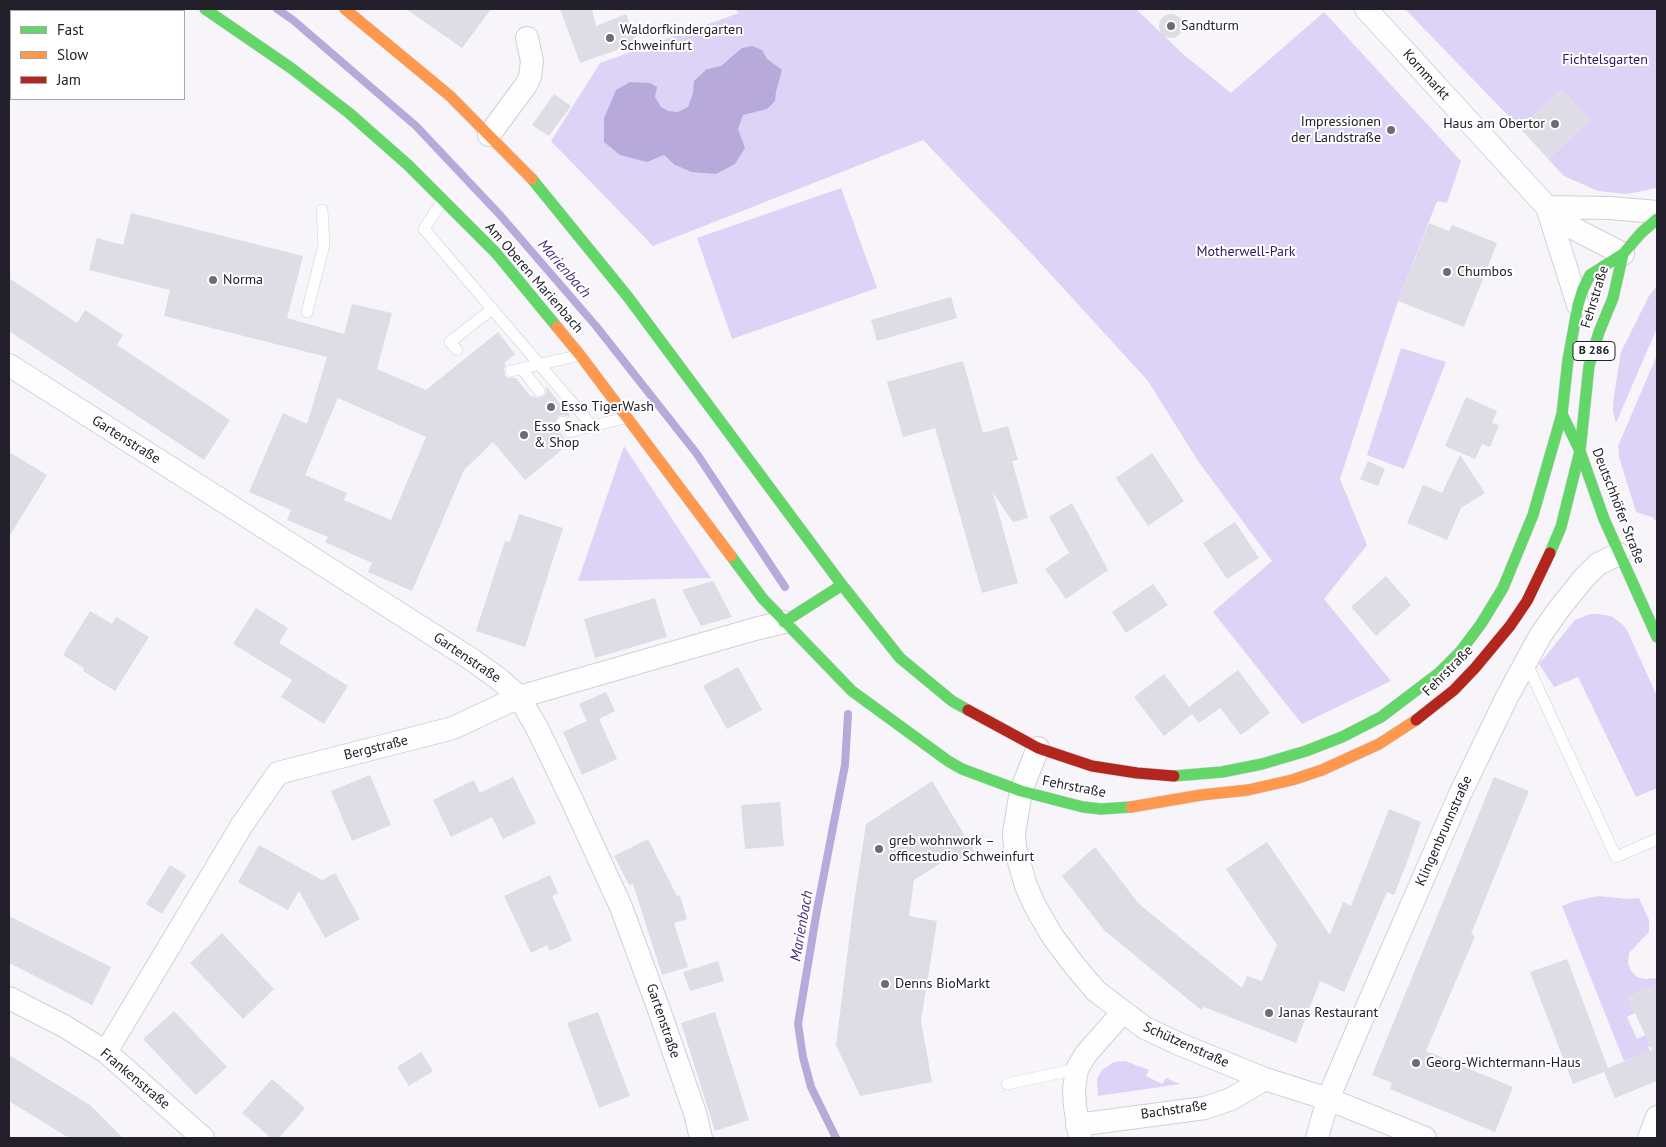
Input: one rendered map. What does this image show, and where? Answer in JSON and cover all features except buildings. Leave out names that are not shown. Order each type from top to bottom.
[{"type":"main road","name":"Am Oberen Marienbach","points":[[205,9],[291,68],[349,113],[408,165],[496,253],[580,355],[763,599],[852,691],[898,726],[962,769],[1021,791]]},
{"type":"main road","points":[[345,9],[389,43],[450,96],[536,184],[628,297],[842,585],[900,658],[952,701],[1038,748]]},
{"type":"main road","name":"B 286","points":[[1623,254],[1641,233],[1657,219]]},
{"type":"main road","name":"Fehrstraße","points":[[1038,748],[1092,766],[1137,773],[1181,776],[1222,772],[1306,752],[1342,737],[1381,717],[1439,673],[1460,652],[1486,616],[1503,588],[1524,539],[1539,496],[1562,414],[1568,360],[1578,305],[1583,289],[1590,275],[1623,254]]},
{"type":"main road","name":"Fehrstraße","points":[[1021,791],[1101,809],[1130,807],[1193,796],[1248,790],[1292,780],[1347,760],[1379,744],[1420,717],[1454,690],[1510,626],[1527,601],[1561,527],[1580,450],[1590,366],[1599,332],[1613,298],[1623,254]]},
{"type":"main road","name":"Deutschhöfer Straße","points":[[1562,414],[1580,450],[1595,498],[1657,637]]},
{"type":"main road","points":[[784,622],[842,585]]},
{"type":"street","name":"Kornmarkt","points":[[1366,9],[1547,207],[1570,227],[1623,254]]},
{"type":"street","points":[[489,135],[530,77],[532,61],[527,38]]},
{"type":"street","points":[[1547,207],[1610,208],[1657,212]]},
{"type":"street","name":"Kornmarkt","points":[[1547,207],[1578,305]]},
{"type":"street","name":"Gartenstraße","points":[[9,365],[471,659],[499,679],[519,697],[563,780],[621,907],[695,1113],[701,1138]]},
{"type":"street","name":"Klingenbrunnstraße","points":[[1317,1138],[1328,1099],[1391,951],[1480,753],[1526,662],[1540,636],[1583,579],[1598,564],[1619,554]]},
{"type":"street","name":"Bergstraße","points":[[106,1052],[242,825],[278,773],[453,728],[519,697],[784,622]]},
{"type":"street","name":"Schützenstraße","points":[[1038,748],[1021,791],[1014,833],[1014,848],[1026,886],[1036,908],[1053,937],[1096,991],[1145,1028],[1179,1044],[1266,1079],[1328,1099],[1425,1138]]},
{"type":"street","name":"Frankenstraße","points":[[9,998],[64,1026],[106,1052],[203,1138]]},
{"type":"street","name":"Bachstraße","points":[[1123,1012],[1086,1054],[1077,1069],[1074,1089],[1079,1131],[1205,1108],[1231,1099],[1266,1079]]},
{"type":"street","points":[[1649,1138],[1657,1117]]},
{"type":"lane","points":[[443,200],[424,229],[592,426]]},
{"type":"lane","points":[[307,312],[324,245],[322,210]]},
{"type":"lane","points":[[457,350],[450,342],[492,308]]},
{"type":"lane","points":[[539,391],[517,370],[580,355]]},
{"type":"lane","points":[[562,422],[570,432],[627,417]]},
{"type":"lane","points":[[1526,662],[1616,858],[1657,839]]},
{"type":"lane","points":[[1007,1084],[1077,1069]]},
{"type":"green space","name":"Motherwell-Park","points":[[735,9],[1136,9],[1183,54],[1231,93],[1324,12],[1461,161],[1447,203],[1437,201],[1398,301],[1340,479],[1367,545],[1324,599],[1391,681],[1302,724],[1213,612],[1272,561],[1198,461],[1148,381],[1033,255],[923,140],[653,246],[551,141],[600,63],[739,13]]},
{"type":"green space","name":"Fichtelsgarten","points":[[1405,9],[1657,9],[1657,188],[1627,194],[1598,191],[1564,176],[1548,159],[1590,120],[1562,90],[1520,128]]},
{"type":"green space","points":[[841,188],[877,288],[732,339],[697,238]]},
{"type":"green space","points":[[1657,286],[1657,328],[1616,423],[1613,411],[1614,396],[1621,352],[1649,296]]},
{"type":"green space","points":[[1401,348],[1446,362],[1404,469],[1367,455]]},
{"type":"green space","points":[[1657,355],[1657,522],[1652,517],[1636,512],[1619,457],[1618,446]]},
{"type":"green space","points":[[624,446],[711,578],[578,581]]},
{"type":"green space","points":[[1590,614],[1611,616],[1627,630],[1657,696],[1657,788],[1636,797],[1578,677],[1554,687],[1539,664],[1575,620]]},
{"type":"green space","points":[[1599,896],[1627,899],[1639,898],[1649,920],[1649,932],[1629,953],[1628,963],[1631,971],[1637,977],[1645,979],[1657,978],[1657,984],[1628,998],[1635,1013],[1627,1017],[1637,1039],[1645,1035],[1651,1046],[1648,1047],[1657,1061],[1657,1075],[1652,1077],[1642,1054],[1624,1061],[1562,906]]},
{"type":"green space","points":[[1125,1061],[1149,1070],[1146,1076],[1162,1084],[1166,1078],[1180,1084],[1098,1096],[1097,1079],[1102,1070],[1114,1062]]},
{"type":"shaded area","points":[[752,46],[762,50],[767,59],[782,70],[775,101],[767,109],[743,115],[738,129],[745,148],[735,164],[716,174],[692,172],[675,165],[664,155],[647,162],[620,155],[604,142],[604,118],[616,90],[630,82],[650,83],[657,87],[655,97],[661,107],[668,111],[678,112],[688,107],[693,93],[694,81],[707,69],[721,66],[742,48]]},
{"type":"waterway","name":"Marienbach","points":[[277,9],[293,20],[416,126],[500,215],[596,326],[697,454],[785,587]]},
{"type":"waterway","name":"Marienbach","points":[[836,1138],[811,1087],[803,1057],[798,1024],[817,910],[845,765],[848,714]]},
{"type":"traffic: fast","points":[[205,9],[291,68],[349,113],[408,165],[496,253],[557,327]]},
{"type":"traffic: fast","points":[[532,179],[628,297],[842,585],[900,658],[952,701],[968,710]]},
{"type":"traffic: fast","points":[[1657,219],[1641,233],[1623,254],[1590,275],[1583,289],[1578,305],[1568,360],[1562,414],[1580,451],[1604,519],[1657,637]]},
{"type":"traffic: fast","points":[[1580,451],[1589,366],[1599,332],[1613,298],[1623,254]]},
{"type":"traffic: fast","points":[[1174,776],[1222,772],[1262,764],[1306,751],[1342,737],[1381,717],[1439,673],[1460,652],[1481,624],[1503,588],[1533,515],[1562,414]]},
{"type":"traffic: fast","points":[[1550,553],[1561,527],[1580,451]]},
{"type":"traffic: fast","points":[[731,556],[763,599],[852,691],[948,761],[962,769],[1021,791],[1083,807],[1101,809],[1131,807]]},
{"type":"traffic: fast","points":[[784,622],[842,585]]},
{"type":"traffic: slow","points":[[345,9],[450,96],[532,179]]},
{"type":"traffic: slow","points":[[557,327],[731,556]]},
{"type":"traffic: slow","points":[[1131,807],[1201,795],[1248,790],[1292,780],[1322,770],[1379,744],[1416,720]]},
{"type":"traffic: jam","points":[[1416,720],[1454,690],[1510,626],[1527,601],[1550,553]]},
{"type":"traffic: jam","points":[[968,710],[1038,748],[1092,766],[1137,773],[1174,776]]},
{"type":"place","name":"Sandturm","points":[[1171,26]]},
{"type":"place","name":"Waldorfkindergarten Schweinfurt","points":[[610,38]]},
{"type":"place","name":"Haus am Obertor","points":[[1555,124]]},
{"type":"place","name":"Impressionen der Landstraße","points":[[1391,130]]},
{"type":"place","name":"Chumbos","points":[[1447,272]]},
{"type":"place","name":"Norma","points":[[213,280]]},
{"type":"place","name":"Esso TigerWash","points":[[551,407]]},
{"type":"place","name":"Esso Snack & Shop","points":[[524,435]]},
{"type":"place","name":"greb wohnwork – officestudio Schweinfurt","points":[[879,849]]},
{"type":"place","name":"Denns BioMarkt","points":[[885,984]]},
{"type":"place","name":"Janas Restaurant","points":[[1269,1013]]},
{"type":"place","name":"Georg-Wichtermann-Haus","points":[[1416,1063]]}]
